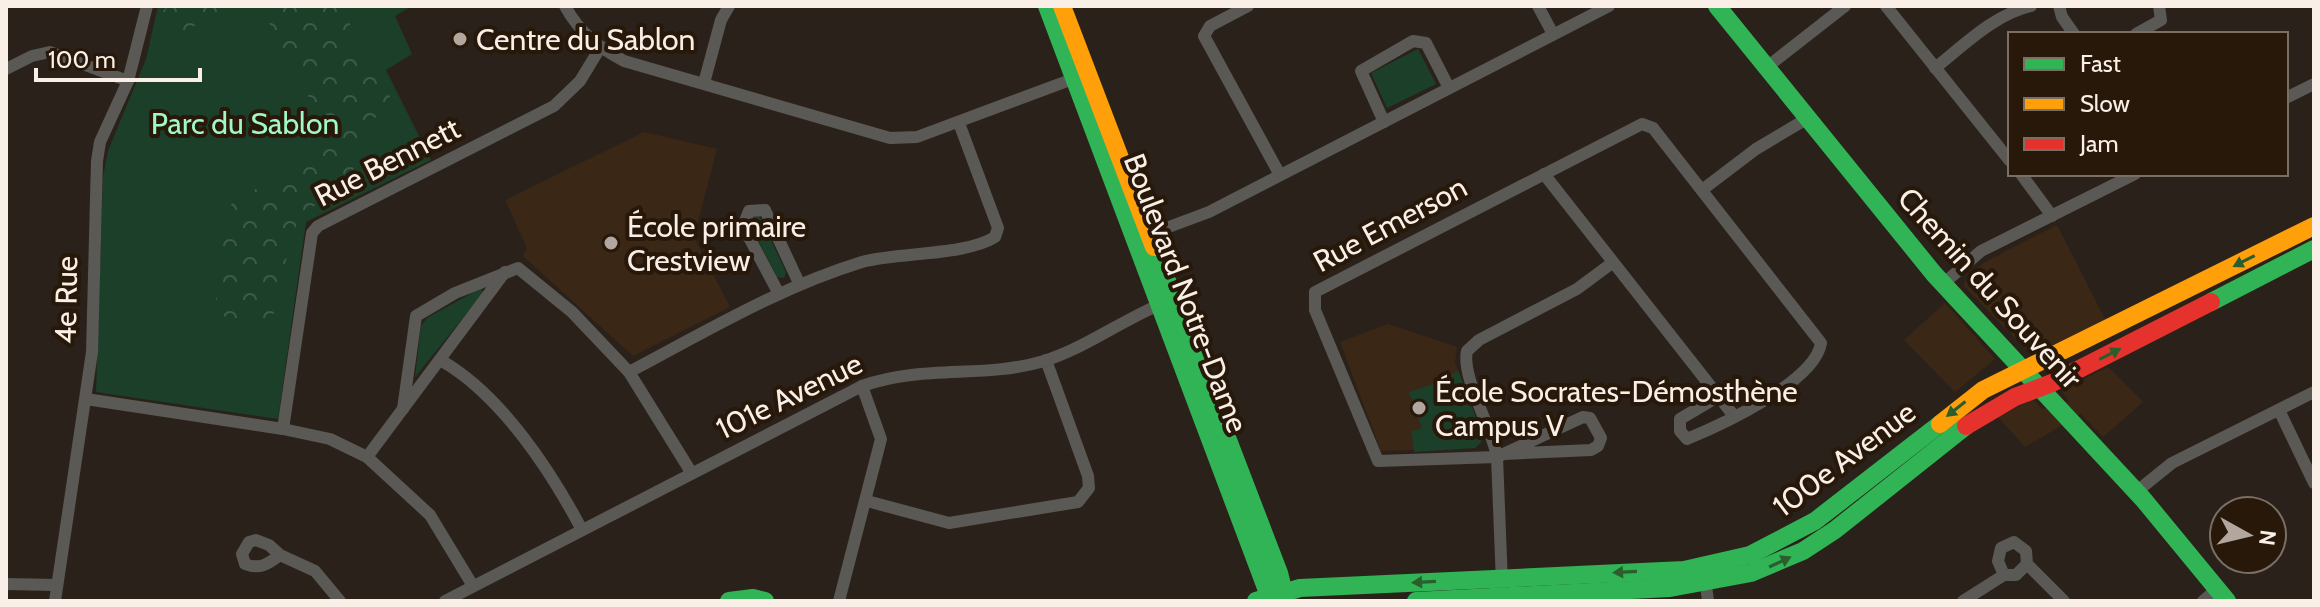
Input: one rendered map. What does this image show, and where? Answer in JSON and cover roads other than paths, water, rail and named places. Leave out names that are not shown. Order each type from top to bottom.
[{"type":"street","name":"4e Rue","points":[[55,601],[92,352],[97,161],[100,142],[128,81],[147,6]]},
{"type":"street","points":[[565,6],[574,23],[600,48],[624,61],[890,138],[917,137],[1081,76]]},
{"type":"street","points":[[704,83],[721,20],[729,6]]},
{"type":"street","name":"Boulevard Notre-Dame","points":[[1047,6],[1081,76],[1274,599]]},
{"type":"street","name":"Boulevard Notre-Dame","points":[[1062,6],[1081,76]]},
{"type":"street","points":[[1248,6],[1210,26],[1204,36],[1280,175]]},
{"type":"street","points":[[1538,6],[1553,34]]},
{"type":"street","points":[[1142,237],[1209,212],[1609,6]]},
{"type":"street","name":"Chemin du Souvenir","points":[[1717,6],[1943,284],[2136,492],[2216,597]]},
{"type":"street","points":[[1767,67],[1845,6]]},
{"type":"street","points":[[1886,6],[2008,159]]},
{"type":"street","points":[[1935,68],[2011,11],[2031,6]]},
{"type":"street","points":[[2059,6],[2062,17],[2073,32]]},
{"type":"street","points":[[2140,32],[2161,20],[2159,6]]},
{"type":"street","points":[[1384,122],[1361,71],[1413,41],[1426,43],[1449,88]]},
{"type":"street","name":"Rue Bennett","points":[[283,429],[312,233],[332,219],[554,106],[580,81],[600,48]]},
{"type":"street","points":[[6,69],[32,56],[50,52],[128,81]]},
{"type":"street","points":[[2288,97],[2314,84]]},
{"type":"street","points":[[1702,190],[1756,149],[1808,118]]},
{"type":"street","points":[[629,372],[799,283],[867,261],[940,250],[995,237],[998,228],[959,123]]},
{"type":"street","name":"Rue Emerson","points":[[1501,456],[1378,461],[1315,310],[1315,292],[1642,124],[1653,128],[1821,343],[1815,361],[1754,410],[1734,416],[1687,439],[1680,431],[1680,419],[1719,396]]},
{"type":"street","points":[[1544,174],[1734,416]]},
{"type":"street","points":[[2022,176],[2052,216]]},
{"type":"street","points":[[1943,284],[1981,251],[2131,176]]},
{"type":"street","points":[[779,294],[743,226],[749,211],[765,210],[799,283]]},
{"type":"street","name":"100e Avenue","points":[[1706,585],[1759,551],[1804,528],[1963,403],[2314,226]]},
{"type":"street","name":"100e Avenue","points":[[1274,599],[1300,588],[1706,585],[1765,569],[1811,546],[1986,410],[2040,387],[2314,249]]},
{"type":"street","points":[[1502,588],[1501,456],[1467,366],[1469,347],[1577,289],[1612,263]]},
{"type":"street","points":[[403,409],[416,316],[455,293],[518,268],[532,276],[572,312],[629,372],[691,472]]},
{"type":"street","points":[[367,457],[442,361],[507,270]]},
{"type":"street","name":"101e Avenue","points":[[445,601],[862,386],[900,375],[1008,368],[1046,360],[1166,301]]},
{"type":"street","points":[[867,501],[949,523],[1078,502],[1089,488],[1088,476],[1046,360]]},
{"type":"street","points":[[442,361],[485,397],[537,454],[582,530]]},
{"type":"street","points":[[839,601],[881,439],[862,386]]},
{"type":"street","points":[[2136,492],[2172,463],[2314,392]]},
{"type":"street","points":[[86,399],[330,439],[367,457],[430,515],[473,586]]},
{"type":"street","points":[[2279,410],[2314,483]]},
{"type":"street","points":[[1583,417],[1590,418],[1601,438],[1598,446],[1591,450],[1501,456],[1583,417]]},
{"type":"street","points":[[2004,575],[1998,561],[2005,543],[2021,545],[2026,551],[2027,564],[2064,601]]},
{"type":"street","points":[[280,555],[315,571],[340,601]]},
{"type":"street","points":[[1963,601],[2004,575],[2016,575],[2027,564]]},
{"type":"street","points":[[6,584],[56,585]]},
{"type":"street","name":"100e Avenue","points":[[1416,601],[1502,588]]},
{"type":"street","points":[[729,601],[738,598],[765,601]]},
{"type":"place","name":"Centre du Sablon","points":[[460,39]]},
{"type":"place","name":"École primaire Crestview","points":[[611,243]]},
{"type":"place","name":"École Socrates-Démosthène Campus V","points":[[1419,408]]},
{"type":"park label","name":"Parc du Sablon","points":[[245,123]]}]
